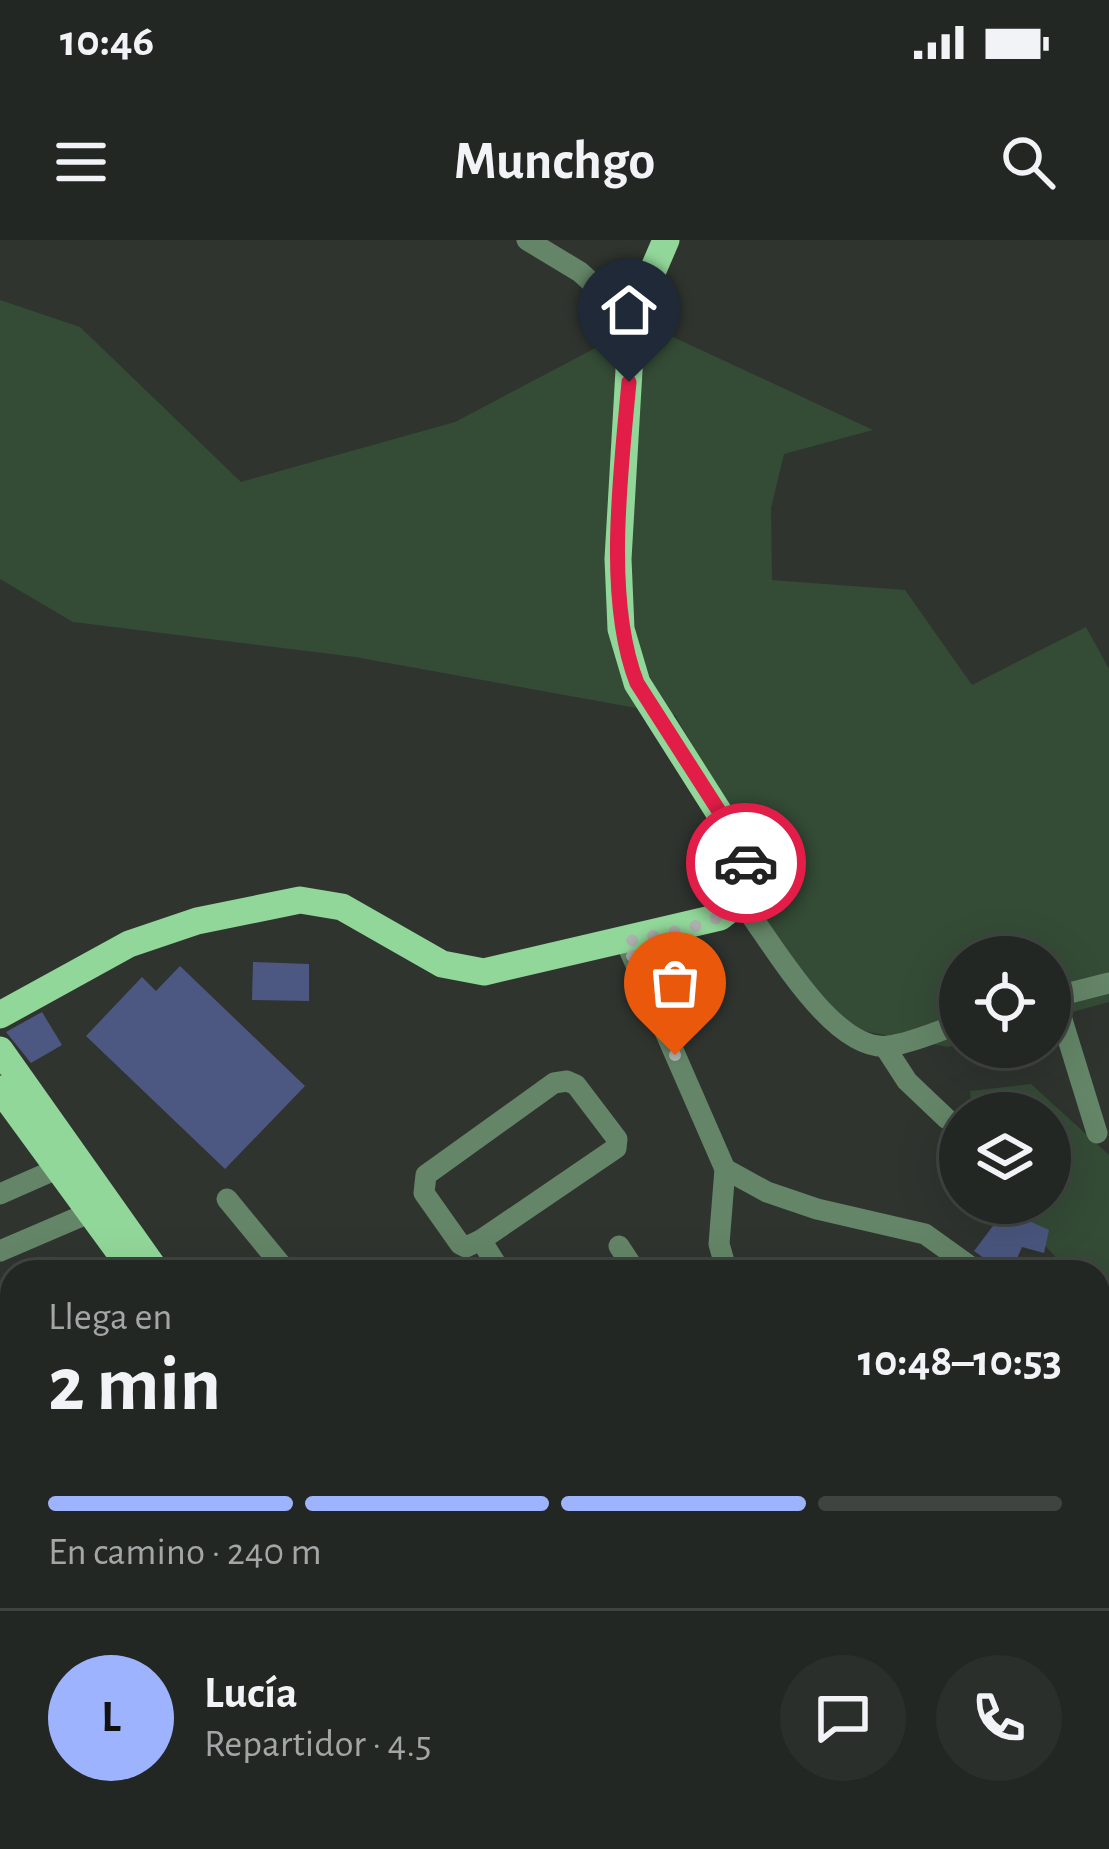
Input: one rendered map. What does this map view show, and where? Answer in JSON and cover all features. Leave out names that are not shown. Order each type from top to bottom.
[{"type":"main road","points":[[0,1015],[130,944],[197,921],[300,900],[322,901],[356,912],[442,964],[484,972],[721,917],[741,902],[748,871],[740,844],[637,683],[626,654],[618,559],[632,319],[666,240]]},
{"type":"main road","points":[[0,1050],[149,1260]]},
{"type":"main road","points":[[0,1089],[125,1260]]},
{"type":"street","points":[[527,240],[580,272],[632,319]]},
{"type":"street","points":[[741,902],[822,1012],[848,1033],[885,1047],[907,1081],[939,1111]]},
{"type":"street","points":[[626,942],[725,1168],[719,1244],[724,1260]]},
{"type":"street","points":[[1071,992],[1109,983]]},
{"type":"street","points":[[885,1047],[939,1030]]},
{"type":"street","points":[[1071,1053],[1097,1133]]},
{"type":"street","points":[[554,1083],[576,1085],[617,1139],[616,1148],[481,1240],[460,1244],[424,1193],[426,1175],[554,1083]]},
{"type":"street","points":[[0,1194],[59,1168]]},
{"type":"street","points":[[725,1168],[767,1192],[817,1209],[925,1234],[957,1260]]},
{"type":"street","points":[[226,1199],[277,1260]]},
{"type":"street","points":[[0,1251],[91,1212]]},
{"type":"street","points":[[481,1240],[494,1260]]},
{"type":"street","points":[[619,1246],[628,1260]]},
{"type":"green space","points":[[0,300],[80,327],[241,482],[455,422],[643,323],[873,430],[784,454],[771,508],[772,580],[905,590],[972,685],[1086,627],[1109,669],[1109,1002],[1071,1012],[1071,936],[939,936],[939,1045],[842,1027],[754,926],[765,903],[752,851],[675,715],[355,657],[73,622],[0,579]]},
{"type":"green space","points":[[1031,1084],[1040,1092],[970,1092]]},
{"type":"green space","points":[[1071,1120],[1109,1155],[1109,1260],[1059,1260],[1024,1224],[1071,1224]]},
{"type":"building","points":[[253,962],[309,964],[309,1001],[252,1000]]},
{"type":"building","points":[[180,966],[305,1086],[225,1169],[86,1036],[142,977],[156,991]]},
{"type":"building","points":[[42,1012],[62,1045],[31,1063],[6,1032]]},
{"type":"building","points":[[994,1224],[1036,1224],[1049,1230],[1044,1253],[1022,1247],[1016,1260],[987,1260],[974,1251]]},
{"type":"way so far","points":[[675,1055],[626,942],[721,917],[741,902],[747,889],[746,863]]},
{"type":"route","points":[[629,382],[618,559],[626,654],[637,683],[740,844],[746,863]]}]
